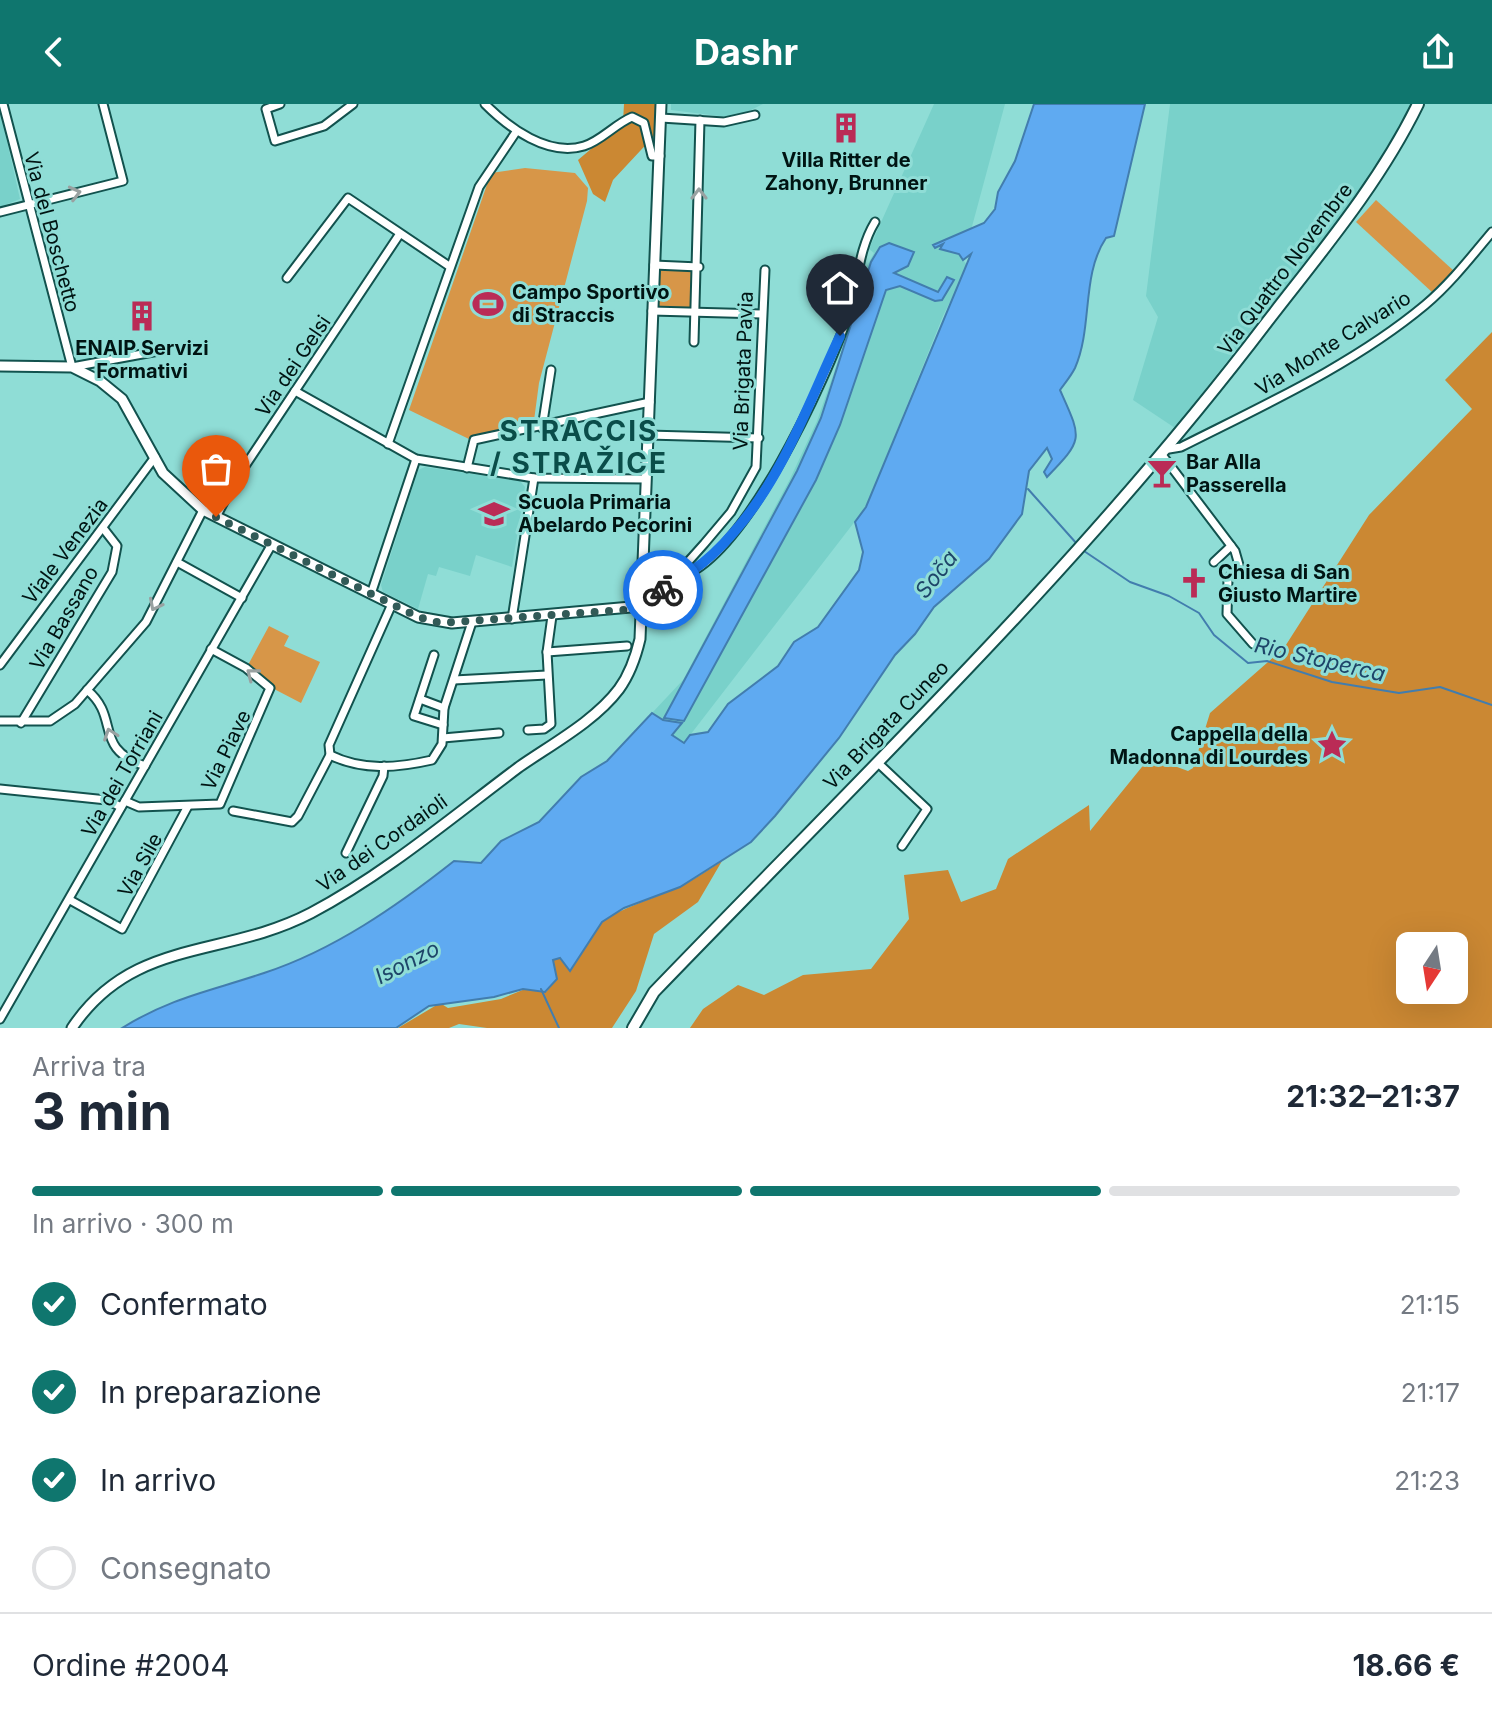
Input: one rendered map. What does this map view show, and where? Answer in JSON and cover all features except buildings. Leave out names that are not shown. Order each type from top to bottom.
[{"type":"main road","name":"Via Quattro Novembre","points":[[1166,453],[1385,166],[1418,104]]},
{"type":"main road","name":"Via Brigata Cuneo","points":[[633,1028],[654,992],[877,762],[1166,453]]},
{"type":"street","name":"Via del Boschetto","points":[[3,104],[72,367]]},
{"type":"street","points":[[0,212],[123,181],[103,104]]},
{"type":"street","points":[[280,104],[266,109],[275,141],[324,126],[353,104]]},
{"type":"street","points":[[485,104],[516,132],[569,149],[587,146],[611,127],[632,117],[644,123],[648,150],[652,156],[660,156]]},
{"type":"street","name":"Via dei Cordaioli","points":[[72,1028],[87,1005],[113,981],[141,966],[262,934],[311,913],[375,873],[608,700],[627,676],[638,649],[642,606],[661,104]]},
{"type":"street","points":[[661,118],[724,122],[755,115]]},
{"type":"street","points":[[694,342],[699,267],[700,120]]},
{"type":"street","points":[[388,444],[479,187],[516,132]]},
{"type":"street","points":[[287,278],[348,198],[449,266]]},
{"type":"street","points":[[674,578],[689,573],[713,553],[747,517],[772,482],[840,336],[866,238],[875,222]]},
{"type":"street","name":"Via Monte Calvario","points":[[1166,453],[1275,400],[1396,327],[1427,304],[1492,232]]},
{"type":"street","name":"Via dei Gelsi","points":[[216,517],[399,235]]},
{"type":"street","points":[[654,265],[699,267]]},
{"type":"street","name":"Via Brigata Pavia","points":[[642,606],[674,578],[731,512],[752,479],[759,438],[765,270]]},
{"type":"street","points":[[652,311],[762,314]]},
{"type":"street","points":[[0,366],[72,367],[164,350]]},
{"type":"street","points":[[72,367],[100,381],[122,399],[163,473],[203,510],[429,621],[472,622],[642,606]]},
{"type":"street","points":[[542,428],[551,370]]},
{"type":"street","points":[[295,391],[416,459],[534,478],[646,479]]},
{"type":"street","points":[[467,468],[474,440],[542,428],[650,402]]},
{"type":"street","points":[[648,435],[759,438]]},
{"type":"street","points":[[1166,453],[1231,546],[1239,565],[1228,579],[1227,614],[1253,644]]},
{"type":"street","name":"Viale Venezia","points":[[0,665],[155,457]]},
{"type":"street","points":[[371,594],[416,459]]},
{"type":"street","points":[[512,619],[534,478]]},
{"type":"street","points":[[0,721],[50,721],[87,690],[146,622],[203,510]]},
{"type":"street","name":"Via Bassano","points":[[21,723],[112,572],[117,546],[103,528]]},
{"type":"street","name":"Via dei Torriani","points":[[0,1019],[272,544]]},
{"type":"street","points":[[1214,562],[1231,546]]},
{"type":"street","points":[[177,562],[242,598]]},
{"type":"street","points":[[392,604],[329,745],[330,755],[357,767],[432,760],[443,738],[444,708],[472,622]]},
{"type":"street","points":[[528,730],[544,729],[551,724],[547,652],[552,616]]},
{"type":"street","points":[[547,652],[627,646]]},
{"type":"street","name":"Via Piave","points":[[0,789],[107,800],[139,807],[220,804],[270,688],[246,668],[211,649]]},
{"type":"street","points":[[434,655],[414,716],[443,725]]},
{"type":"street","points":[[454,680],[547,675]]},
{"type":"street","points":[[87,690],[101,701],[110,740],[123,759],[145,766]]},
{"type":"street","points":[[420,699],[444,708]]},
{"type":"street","points":[[443,738],[499,733]]},
{"type":"street","name":"Via Piave","points":[[233,811],[292,822],[330,755]]},
{"type":"street","points":[[877,762],[927,809],[902,846]]},
{"type":"street","points":[[346,853],[383,776],[384,766]]},
{"type":"street","name":"Via Sile","points":[[70,900],[122,929],[188,806]]},
{"type":"shaded area","points":[[624,104],[656,104],[654,136],[613,180],[605,202],[593,194],[578,160],[623,122]]},
{"type":"shaded area","points":[[671,104],[763,104],[735,118],[671,110]]},
{"type":"shaded area","points":[[934,104],[1005,104],[963,260],[968,266],[943,316],[866,507],[684,743],[672,735],[681,723],[663,720],[652,713],[683,680],[790,479],[817,421],[848,332],[862,275],[874,253],[869,249]]},
{"type":"shaded area","points":[[1170,104],[1413,104],[1382,163],[1175,428],[1133,400],[1158,317],[1146,296]]},
{"type":"shaded area","points":[[0,110],[20,199],[0,207]]},
{"type":"shaded area","points":[[525,168],[575,173],[588,188],[587,201],[539,383],[533,428],[469,439],[409,410],[491,173]]},
{"type":"shaded area","points":[[1376,200],[1454,271],[1433,293],[1356,222]]},
{"type":"shaded area","points":[[654,265],[699,267],[696,312],[652,311]]},
{"type":"shaded area","points":[[1492,332],[1492,1028],[690,1028],[703,1009],[738,985],[764,995],[803,975],[871,969],[909,919],[904,875],[948,870],[961,902],[996,889],[1008,859],[1089,805],[1090,831],[1150,757],[1188,771],[1193,768],[1210,713],[1284,648],[1369,515],[1472,409],[1445,380]]},
{"type":"shaded area","points":[[425,467],[520,481],[525,487],[512,567],[476,555],[470,576],[439,567],[436,576],[428,574],[418,609],[383,592],[381,585],[418,470]]},
{"type":"shaded area","points":[[269,626],[289,636],[284,646],[320,662],[301,703],[276,690],[248,665]]},
{"type":"shaded area","points":[[722,861],[698,902],[654,934],[636,991],[612,1028],[487,1028],[459,1024],[449,1028],[398,1028],[440,1003],[448,1008],[501,999],[525,989],[546,992],[557,979],[553,960],[560,958],[571,970],[602,921],[685,884]]},
{"type":"water","points":[[1034,104],[1145,104],[1114,236],[1106,238],[1093,268],[1080,352],[1073,371],[1060,390],[1075,429],[1073,446],[1047,477],[1044,472],[1052,459],[1047,448],[1029,471],[1022,514],[989,559],[934,607],[895,655],[839,738],[751,842],[680,887],[624,908],[602,922],[570,971],[560,958],[553,960],[557,979],[545,992],[523,989],[494,997],[429,1006],[396,1028],[122,1028],[175,1002],[264,973],[315,952],[387,910],[454,861],[481,863],[501,841],[539,822],[581,777],[607,761],[652,713],[663,720],[682,723],[672,735],[684,743],[690,735],[708,732],[728,704],[778,666],[794,642],[818,627],[859,570],[863,552],[855,522],[866,507],[971,254],[963,260],[959,254],[940,249],[943,244],[935,248],[933,245],[984,223],[995,209],[998,192],[1015,161]]},
{"type":"water","points":[[889,243],[914,252],[908,266],[894,273],[938,292],[947,277],[954,280],[942,300],[935,301],[900,286],[886,290],[840,425],[816,480],[684,721],[664,718],[797,471],[821,418],[871,262],[880,247]]},
{"type":"waterway","name":"Rio Stoperca","points":[[1028,489],[1077,544]]},
{"type":"waterway","name":"Rio Stoperca","points":[[1081,549],[1130,582],[1169,596],[1199,613],[1214,635],[1248,663],[1267,661],[1332,682],[1399,693],[1440,687],[1492,705]]},
{"type":"waterway","points":[[541,989],[559,1028]]},
{"type":"way so far","points":[[216,517],[418,617],[440,623],[637,609],[663,590]]},
{"type":"place","name":"Villa Ritter de Zahony, Brunner","points":[[846,128]]},
{"type":"place","name":"Campo Sportivo di Straccis","points":[[488,304]]},
{"type":"place","name":"ENAIP Servizi Formativi","points":[[142,316]]},
{"type":"place","name":"Bar Alla Passerella","points":[[1162,473]]},
{"type":"place","name":"Scuola Primaria Abelardo Pecorini","points":[[494,514]]},
{"type":"place","name":"Chiesa di San Giusto Martire","points":[[1194,583]]},
{"type":"place","name":"Cappella della Madonna di Lourdes","points":[[1332,745]]},
{"type":"district","name":"STRACCIS / STRAŽICE","points":[[579,447]]},
{"type":"route","points":[[663,590],[674,578],[689,573],[713,553],[747,517],[772,482],[840,336]]},
{"type":"water label","name":"Soča","points":[[936,574]]},
{"type":"water label","name":"Isonzo","points":[[407,962]]}]
